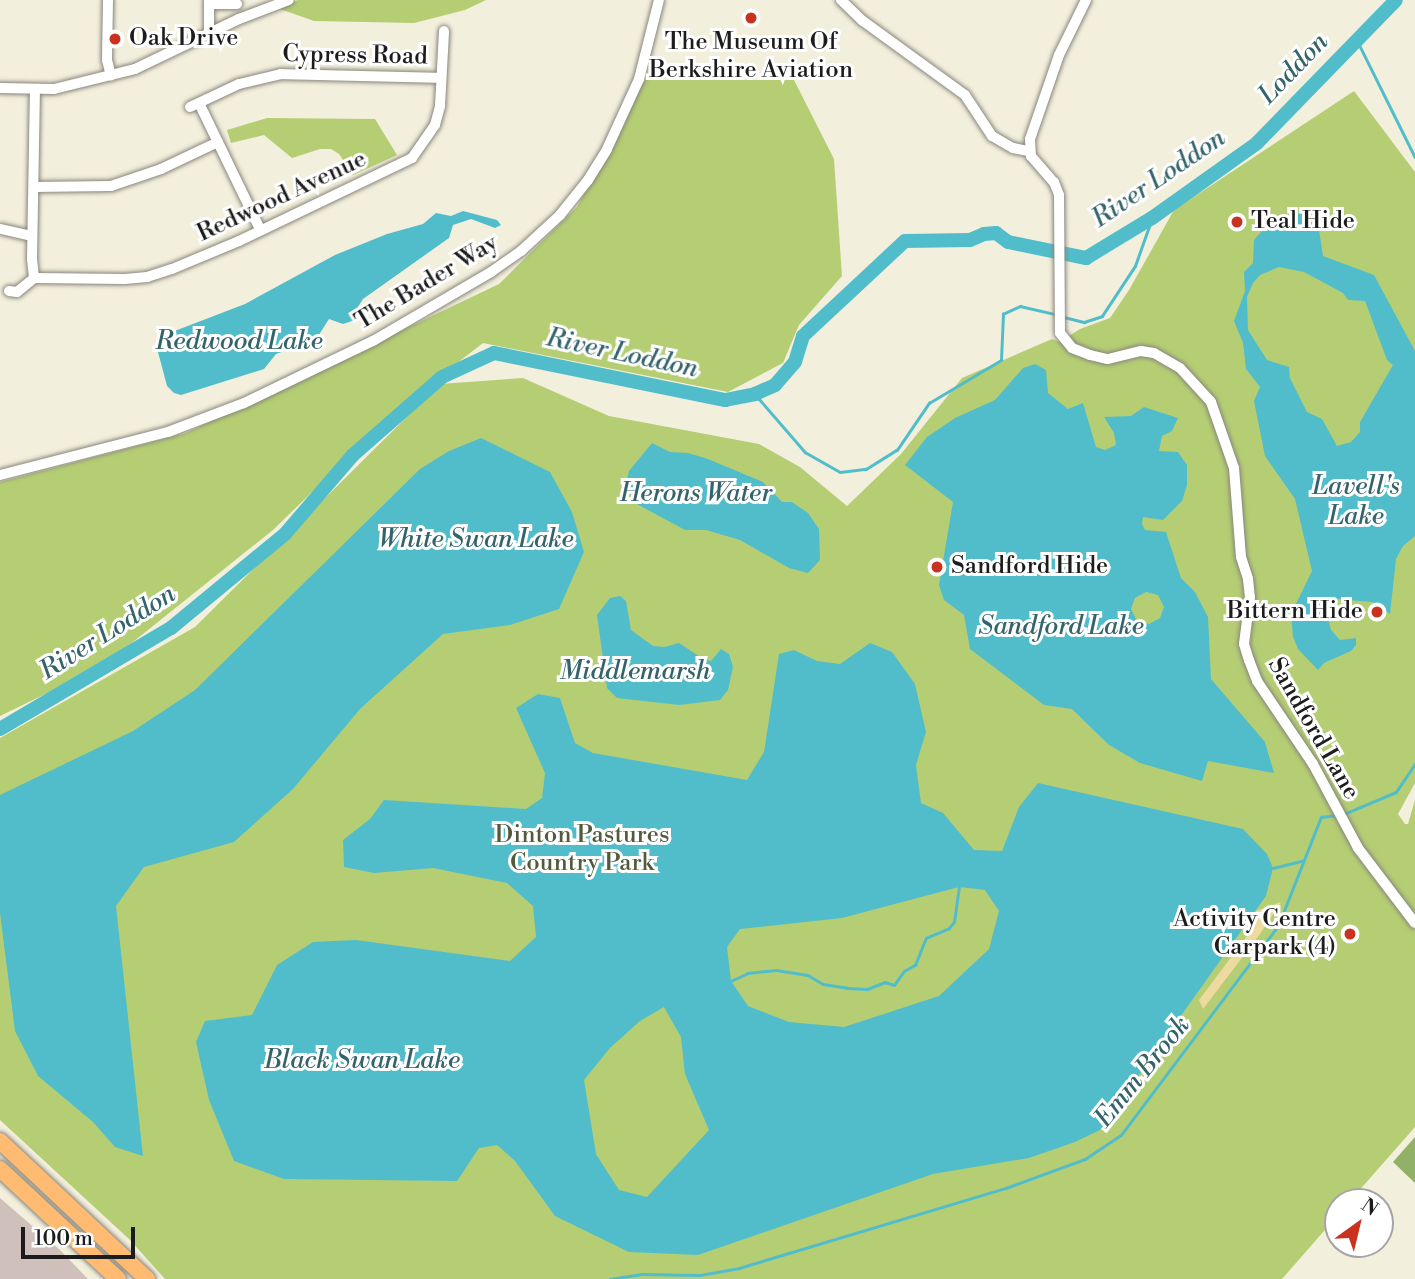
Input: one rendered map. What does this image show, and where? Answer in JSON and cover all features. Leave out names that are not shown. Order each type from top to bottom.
[{"type":"highway","points":[[0,1141],[147,1279]]},
{"type":"highway","points":[[0,1169],[118,1279]]},
{"type":"street","points":[[108,0],[107,60],[111,76]]},
{"type":"street","points":[[0,88],[35,90],[111,76],[144,65],[209,33],[289,0]]},
{"type":"street","name":"The Bader Way","points":[[0,475],[168,432],[244,402],[373,341],[491,272],[521,251],[560,215],[607,149],[639,79],[659,0]]},
{"type":"street","points":[[841,0],[863,21],[965,95],[992,136],[1013,148],[1029,151],[1042,98],[1086,0]]},
{"type":"street","points":[[209,33],[209,2],[237,4]]},
{"type":"street","name":"Redwood Avenue","points":[[34,278],[147,277],[197,260],[412,158],[435,125],[444,31]]},
{"type":"street","name":"Cypress Road","points":[[218,142],[195,105],[239,84],[281,74],[441,78]]},
{"type":"street","points":[[9,291],[17,292],[34,278],[32,236],[35,90]]},
{"type":"street","points":[[34,187],[111,186],[161,169],[218,142],[260,229]]},
{"type":"street","name":"Sandford Lane","points":[[1029,151],[1054,182],[1059,195],[1059,328],[1072,348],[1090,355],[1108,359],[1141,351],[1154,353],[1180,368],[1211,402],[1227,442],[1236,480],[1241,557],[1250,597],[1244,644],[1257,681],[1313,764],[1358,848],[1415,923]]},
{"type":"street","points":[[1,229],[32,236]]},
{"type":"shaded area","points":[[0,1198],[60,1250],[88,1279],[0,1279]]},
{"type":"green space","points":[[298,0],[486,0],[465,10],[414,23],[314,21],[280,9]]},
{"type":"green space","points":[[645,80],[794,80],[834,159],[842,276],[799,325],[783,363],[728,392],[483,343],[396,410],[273,530],[128,646],[60,687],[0,716],[0,482],[186,433],[499,284],[577,207]]},
{"type":"green space","name":"Dinton Pastures Country Park","points":[[1354,91],[1415,172],[1415,783],[1398,814],[1405,824],[1408,824],[1415,800],[1415,1127],[1361,1188],[1324,1188],[1324,1231],[1282,1279],[165,1279],[130,1240],[0,1120],[0,738],[195,627],[440,384],[523,378],[609,416],[759,444],[800,467],[847,506],[901,454],[962,378],[1052,339],[1060,342],[1080,329],[1110,318],[1174,210]]},
{"type":"green space","points":[[267,118],[375,119],[397,155],[353,175],[339,154],[331,149],[320,149],[292,158],[264,135],[231,143],[227,130]]},
{"type":"green space","points":[[1415,1137],[1415,1183],[1393,1162]]},
{"type":"sand","points":[[1281,902],[1203,1009],[1199,1000],[1250,932],[1256,911]]},
{"type":"water","name":"Redwood Lake","points":[[463,211],[497,220],[501,225],[495,228],[471,219],[453,225],[449,238],[363,299],[356,310],[355,320],[343,324],[329,319],[317,338],[294,342],[290,349],[276,354],[264,369],[181,395],[174,393],[167,386],[158,352],[153,348],[159,348],[162,338],[172,332],[245,304],[335,255],[387,234],[423,224],[436,213],[451,216]]},
{"type":"water","name":"Lavell's Lake","points":[[1301,213],[1310,215],[1318,223],[1323,256],[1374,275],[1415,351],[1415,536],[1403,546],[1396,559],[1390,614],[1372,602],[1336,599],[1328,619],[1331,630],[1340,640],[1356,638],[1356,645],[1351,651],[1324,663],[1318,670],[1298,649],[1293,637],[1291,614],[1312,571],[1295,499],[1265,456],[1254,401],[1260,387],[1246,369],[1243,343],[1234,321],[1245,291],[1244,272],[1253,263],[1254,240],[1268,224]],"holes":[[[1279,267],[1304,272],[1343,293],[1348,300],[1365,301],[1387,360],[1393,365],[1360,422],[1360,432],[1351,442],[1337,446],[1322,419],[1307,412],[1290,378],[1289,367],[1267,360],[1248,330],[1247,297],[1260,275]]]},
{"type":"water","name":"Sandford Lake","points":[[1035,364],[1046,370],[1048,393],[1068,409],[1083,403],[1096,447],[1105,450],[1116,445],[1114,433],[1104,417],[1131,416],[1144,407],[1178,418],[1172,431],[1162,436],[1159,451],[1178,452],[1187,465],[1187,485],[1182,501],[1163,520],[1143,517],[1142,524],[1145,530],[1166,532],[1181,578],[1195,592],[1208,617],[1211,679],[1265,742],[1274,773],[1208,761],[1202,781],[1140,763],[1109,745],[1072,709],[1044,705],[970,649],[964,615],[944,600],[939,585],[953,502],[905,465],[927,437],[955,418],[995,400],[1023,368]],"holes":[[[1146,592],[1158,595],[1164,607],[1160,618],[1149,624],[1136,619],[1131,609],[1135,598]]]},
{"type":"water","name":"White Swan Lake","points":[[481,438],[550,472],[572,512],[584,552],[559,609],[510,625],[443,634],[360,709],[293,789],[234,842],[144,867],[116,906],[143,1156],[115,1147],[93,1122],[38,1076],[15,1031],[0,913],[0,795],[133,731],[195,690],[420,469],[449,451]]},
{"type":"water","name":"Herons Water","points":[[652,443],[670,452],[688,453],[708,459],[763,482],[782,502],[792,502],[808,513],[819,529],[820,560],[808,573],[789,568],[740,540],[706,530],[685,530],[635,503],[626,483],[629,471]]},
{"type":"water","name":"Middlemarsh","points":[[620,596],[626,601],[631,630],[653,646],[664,647],[679,643],[703,659],[711,661],[721,649],[729,654],[733,667],[728,690],[720,700],[679,705],[617,698],[607,688],[597,615],[610,598]]},
{"type":"water","name":"Black Swan Lake","points":[[870,643],[892,652],[915,684],[926,732],[916,765],[921,803],[943,813],[974,850],[1002,851],[1019,807],[1038,783],[1243,829],[1267,854],[1273,868],[1266,896],[1100,1130],[1029,1158],[933,1174],[698,1255],[629,1252],[555,1216],[515,1161],[497,1145],[479,1148],[457,1181],[284,1179],[234,1161],[209,1100],[196,1042],[205,1021],[252,1015],[277,965],[313,942],[356,940],[510,961],[536,937],[533,906],[507,883],[433,868],[374,873],[344,867],[343,840],[370,819],[384,800],[526,809],[542,798],[545,773],[516,708],[538,694],[560,698],[575,743],[593,753],[747,780],[764,752],[779,654],[794,650],[817,661],[840,664]],"holes":[[[959,887],[985,890],[999,911],[989,949],[939,996],[844,1027],[789,1022],[748,1006],[731,981],[727,947],[740,929],[842,918]],[[664,1007],[681,1037],[685,1074],[709,1130],[647,1197],[619,1190],[596,1154],[584,1080],[610,1048],[640,1021]]]},
{"type":"waterway","name":"River Loddon","points":[[0,729],[171,628],[285,534],[353,455],[442,377],[494,353],[725,400],[755,394],[775,385],[795,362],[803,336],[905,241],[970,240],[984,234],[996,233],[1008,242],[1086,258],[1152,218],[1257,143],[1396,0]]},
{"type":"waterway","name":"Emm Brook","points":[[1358,42],[1415,157]]},
{"type":"waterway","points":[[1064,317],[1084,322],[1102,316],[1135,266],[1152,218]]},
{"type":"waterway","points":[[755,394],[805,452],[840,472],[866,469],[897,450],[929,403],[1001,360],[1003,314],[1020,306],[1058,315]]},
{"type":"waterway","name":"Emm Brook","points":[[1344,814],[1396,792],[1415,764]]},
{"type":"waterway","name":"Emm Brook","points":[[610,1279],[642,1274],[700,1275],[739,1268],[1006,1188],[1085,1159],[1121,1135],[1278,926],[1321,817],[1337,815]]},
{"type":"waterway","points":[[1273,868],[1302,861]]},
{"type":"waterway","points":[[731,981],[748,973],[776,970],[808,975],[823,984],[847,988],[867,989],[885,982],[894,985],[904,971],[915,965],[926,938],[949,928],[954,922],[959,887]]},
{"type":"place","name":"The Museum Of Berkshire Aviation","points":[[751,18]]},
{"type":"place","name":"Oak Drive","points":[[115,39]]},
{"type":"place","name":"Teal Hide","points":[[1237,222]]},
{"type":"place","name":"Sandford Hide","points":[[937,567]]},
{"type":"place","name":"Bittern Hide","points":[[1377,612]]},
{"type":"place","name":"Activity Centre Carpark (4)","points":[[1350,934]]},
{"type":"water label","name":"Loddon","points":[[1294,69]]}]
